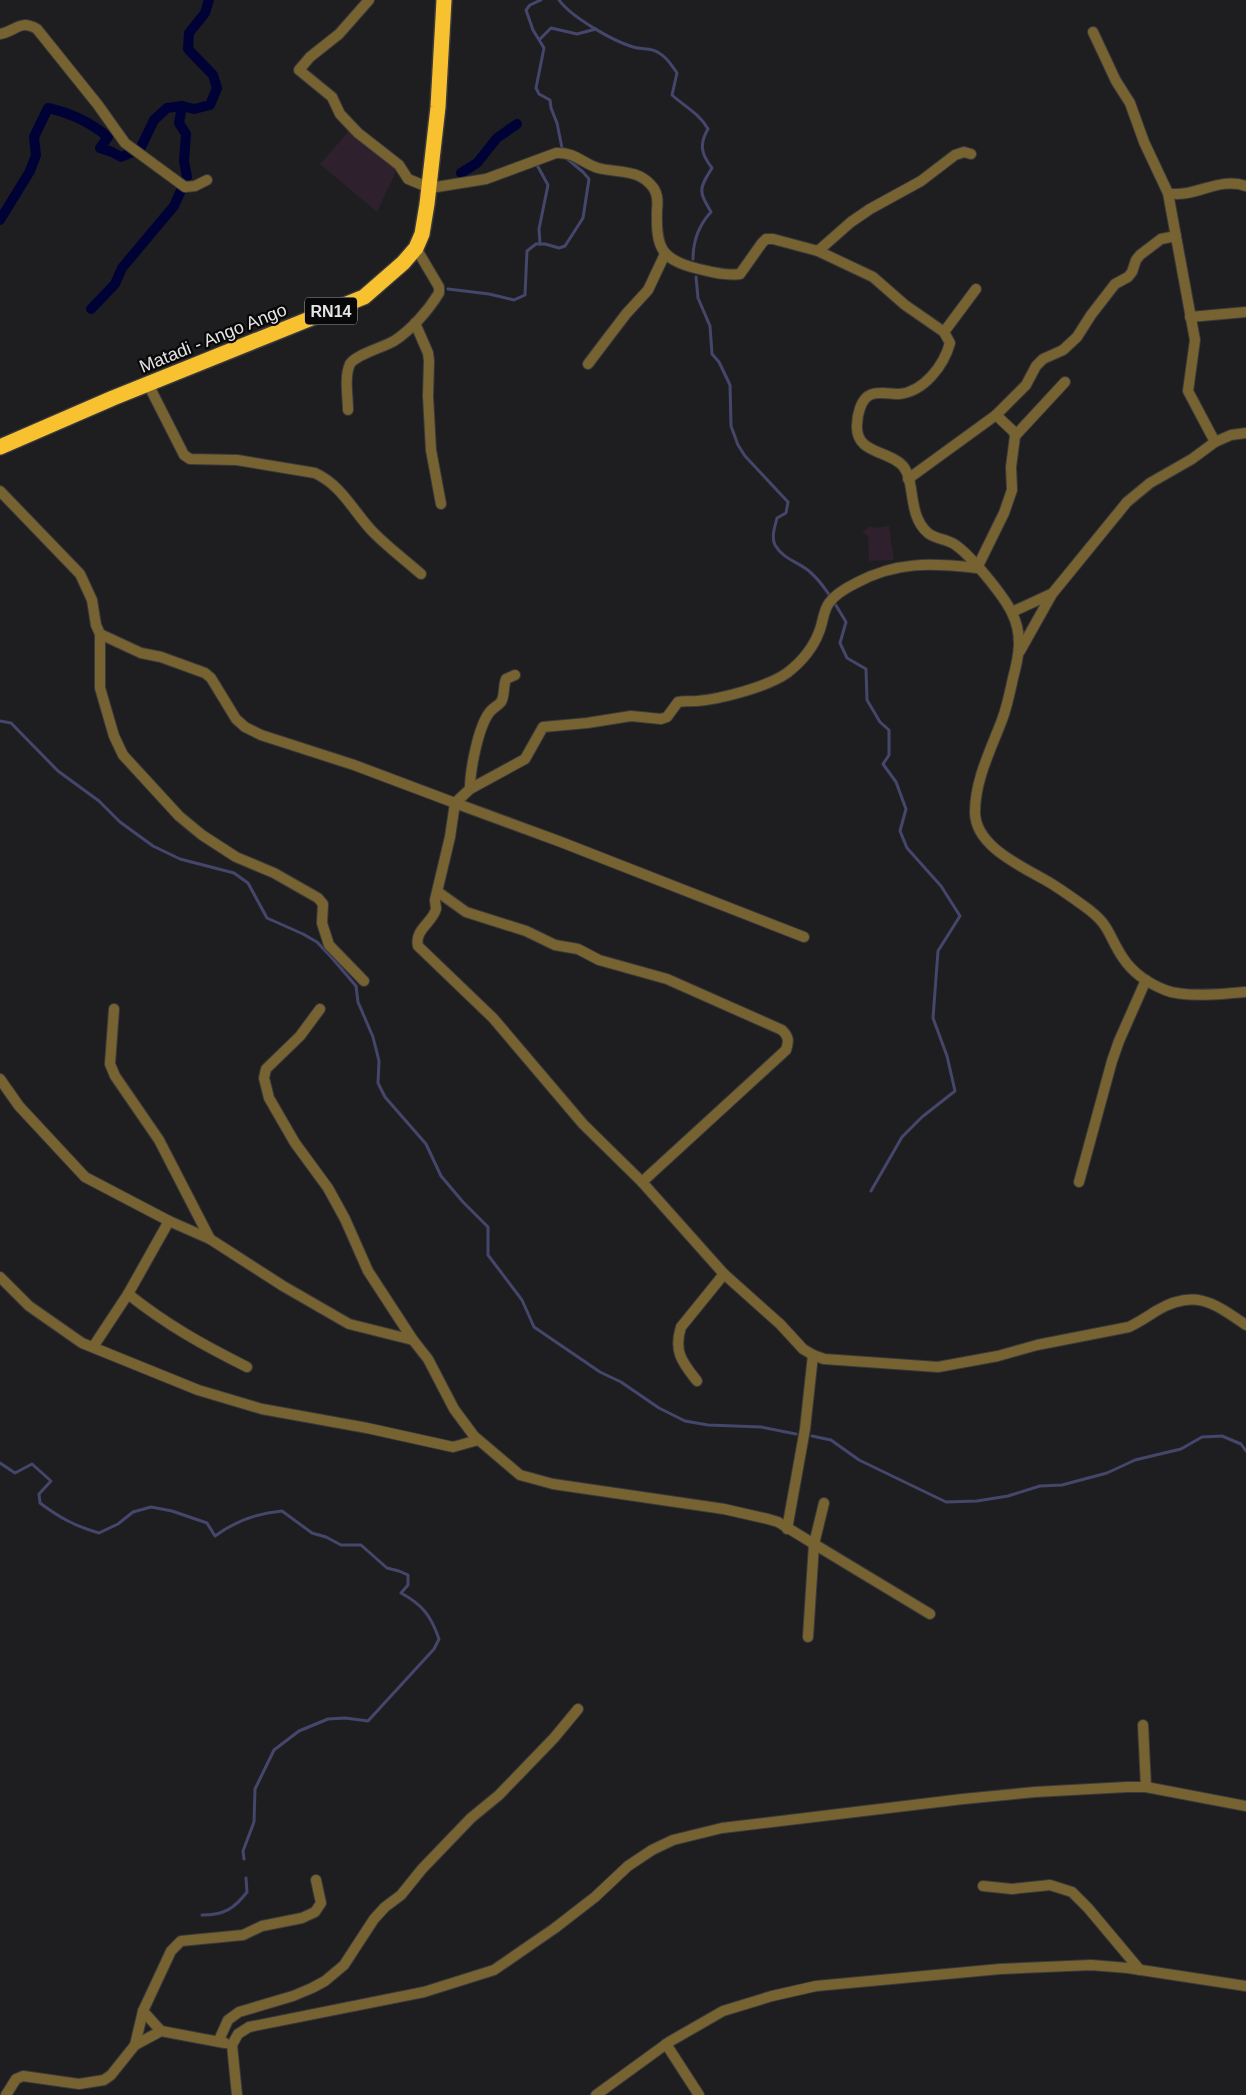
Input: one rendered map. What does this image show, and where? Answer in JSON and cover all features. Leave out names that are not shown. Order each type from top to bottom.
[{"type":"highway","name":"Matadi - Ango Ango","points":[[0,447],[148,384],[364,297],[391,276],[416,248],[422,234],[430,188],[438,107],[444,0]]},
{"type":"street","points":[[369,0],[338,34],[310,56],[299,70],[332,97],[340,114],[399,165],[408,179],[430,188],[486,179],[556,153],[567,153],[592,166],[606,170],[625,171],[640,176],[652,186],[658,198],[659,243],[665,254],[674,261],[688,266],[733,275],[740,274],[766,239],[773,239],[818,251],[842,264],[862,271],[880,282],[905,305],[944,332],[950,343],[947,355],[938,369],[924,382],[909,392],[900,394],[872,394],[866,398],[860,409],[857,425],[860,440],[866,447],[889,456],[900,463],[906,470],[913,505],[919,522],[927,532],[935,537],[961,548],[1001,594],[1012,612],[1018,628],[1020,652]]},
{"type":"street","points":[[0,34],[23,24],[29,24],[37,29],[98,105],[125,143],[185,186],[195,186],[207,180]]},
{"type":"street","points":[[1094,32],[1116,81],[1130,103],[1144,142],[1168,193],[1195,340],[1188,391],[1215,442]]},
{"type":"street","points":[[818,251],[851,222],[870,209],[921,181],[956,155],[964,152],[971,154]]},
{"type":"street","points":[[1168,193],[1178,196],[1207,187],[1239,183],[1246,186]]},
{"type":"street","points":[[908,479],[996,415],[1026,384],[1036,366],[1044,359],[1063,350],[1077,337],[1090,315],[1115,284],[1128,277],[1132,272],[1140,255],[1161,239],[1176,236]]},
{"type":"street","points":[[348,410],[347,376],[354,359],[380,349],[396,340],[415,323],[435,300],[439,288],[416,248]]},
{"type":"street","points":[[588,364],[626,314],[648,290],[665,254]]},
{"type":"street","points":[[944,332],[976,289]]},
{"type":"street","points":[[1190,317],[1246,312]]},
{"type":"street","points":[[415,323],[430,361],[428,396],[431,450],[441,504]]},
{"type":"street","points":[[1015,436],[1065,382]]},
{"type":"street","points":[[148,384],[184,455],[190,459],[236,460],[315,474],[327,479],[338,488],[374,533],[421,574]]},
{"type":"street","points":[[977,568],[1004,513],[1012,490],[1011,467],[1015,436],[1014,432],[996,415]]},
{"type":"street","points":[[1246,433],[1231,435],[1215,442],[1192,459],[1150,483],[1127,502],[1052,594],[1020,652],[1003,718],[982,769],[975,812],[977,827],[994,848],[1053,884],[1099,917],[1108,928],[1124,960],[1146,980],[1167,992],[1214,995],[1246,992]]},
{"type":"street","points":[[0,490],[80,574],[92,600],[96,625],[100,634],[100,688],[114,736],[124,755],[179,816],[202,835],[236,856],[274,873],[318,898],[323,904],[322,923],[328,945],[364,981]]},
{"type":"street","points":[[977,568],[942,564],[916,564],[875,573],[836,596],[828,604],[819,633],[812,647],[786,674],[762,685],[724,696],[678,702],[667,717],[661,719],[631,716],[587,724],[543,727],[525,759],[470,789],[454,803],[450,837],[435,900],[435,910],[418,938],[418,946],[493,1018],[583,1124],[642,1182],[724,1274],[780,1324],[804,1349],[813,1355],[824,1359],[938,1367],[998,1356],[1037,1345],[1129,1327],[1144,1321],[1168,1306],[1186,1300],[1200,1299],[1213,1303],[1246,1325]]},
{"type":"street","points":[[1012,612],[1052,594]]},
{"type":"street","points":[[100,634],[141,653],[161,656],[204,673],[211,678],[236,719],[245,727],[261,735],[354,765],[561,842],[804,938]]},
{"type":"street","points":[[470,789],[472,760],[486,718],[490,711],[501,703],[506,679],[515,675]]},
{"type":"street","points":[[438,892],[466,912],[526,931],[555,945],[578,949],[599,960],[667,979],[782,1030],[788,1036],[789,1042],[786,1050],[642,1182]]},
{"type":"street","points":[[1079,1182],[1112,1061],[1146,980]]},
{"type":"street","points":[[114,1009],[110,1064],[115,1076],[159,1140],[210,1239]]},
{"type":"street","points":[[320,1009],[300,1036],[266,1069],[264,1078],[269,1098],[295,1143],[328,1188],[345,1219],[368,1271],[413,1340],[428,1359],[454,1409],[478,1440],[520,1475],[553,1484],[724,1509],[778,1522],[930,1614]]},
{"type":"street","points":[[0,1079],[19,1106],[85,1177],[169,1221],[210,1239],[283,1286],[349,1324],[413,1340]]},
{"type":"street","points":[[93,1347],[128,1294],[169,1221]]},
{"type":"street","points":[[697,1381],[681,1361],[678,1337],[682,1327],[724,1274]]},
{"type":"street","points":[[0,1277],[30,1306],[82,1343],[198,1390],[262,1409],[367,1428],[453,1447],[478,1440]]},
{"type":"street","points":[[128,1294],[161,1320],[188,1337],[247,1367]]},
{"type":"street","points":[[787,1529],[805,1429],[813,1355]]},
{"type":"street","points":[[808,1637],[814,1544],[824,1503]]},
{"type":"street","points":[[219,2040],[228,2020],[239,2012],[293,1996],[312,1988],[325,1981],[344,1966],[374,1919],[385,1907],[401,1895],[422,1869],[471,1818],[499,1796],[578,1710]]},
{"type":"street","points":[[1143,1725],[1146,1787]]},
{"type":"street","points":[[237,2095],[232,2046],[238,2034],[249,2027],[424,1992],[494,1970],[561,1922],[628,1866],[652,1850],[673,1840],[722,1828],[1035,1792],[1146,1787],[1246,1806]]},
{"type":"street","points":[[135,2045],[143,2011],[176,1944],[181,1941],[243,1935],[262,1926],[309,1915],[315,1912],[321,1903],[316,1880]]},
{"type":"street","points":[[983,1886],[1012,1889],[1050,1884],[1072,1892],[1088,1908],[1140,1970]]},
{"type":"street","points":[[596,2095],[666,2044],[723,2011],[772,1996],[816,1986],[1000,1969],[1091,1965],[1140,1970],[1246,1986]]},
{"type":"street","points":[[143,2011],[161,2031]]},
{"type":"street","points":[[6,2095],[16,2079],[23,2076],[79,2084],[104,2080],[111,2075],[135,2045],[161,2031],[219,2040],[232,2046]]},
{"type":"street","points":[[666,2044],[699,2095]]},
{"type":"shaded area","points":[[349,131],[399,165],[377,212],[320,164]]},
{"type":"shaded area","points":[[870,526],[875,528],[889,526],[894,560],[869,561],[868,536],[862,533]]},
{"type":"waterway","points":[[0,220],[30,171],[36,155],[34,137],[48,108],[72,115],[94,127],[108,137],[100,148],[121,157],[140,149],[154,120],[167,108],[182,106],[194,109],[210,105],[217,88],[213,75],[188,49],[189,33],[205,13],[209,0]]},
{"type":"waterway","points":[[541,0],[530,5],[526,10],[533,30],[544,48],[536,88],[539,94],[550,100],[562,148]]},
{"type":"waterway","points":[[559,0],[582,21],[604,34],[633,47],[656,51],[664,57],[677,73],[672,95],[696,115],[708,129],[703,139],[702,149],[705,158],[712,168],[702,186],[702,195],[711,212],[703,222],[698,234],[694,246],[693,259]]},
{"type":"waterway","points":[[540,39],[551,28],[577,34],[596,29]]},
{"type":"waterway","points":[[91,309],[115,284],[122,268],[174,206],[187,177],[184,161],[186,134],[179,123],[182,106]]},
{"type":"waterway","points":[[461,173],[477,163],[497,138],[517,124]]},
{"type":"waterway","points":[[448,289],[489,294],[514,300],[525,295],[527,251],[536,244],[545,244],[559,248],[565,246],[583,218],[589,179],[565,157]]},
{"type":"waterway","points":[[537,165],[548,185],[539,229],[540,244]]},
{"type":"waterway","points":[[696,277],[698,298],[710,326],[712,354],[719,362],[730,385],[731,426],[738,445],[745,456],[788,502],[786,513],[777,518],[773,535],[775,545],[782,554],[815,576],[846,622],[840,643],[847,658],[866,669],[867,700],[880,722],[889,730],[889,755],[883,764],[896,782],[906,809],[900,831],[907,848],[941,886],[960,916],[938,951],[933,1018],[947,1056],[955,1091],[922,1117],[902,1137],[871,1191]]},
{"type":"waterway","points":[[0,721],[11,723],[58,771],[99,801],[120,822],[153,846],[180,859],[234,873],[248,883],[267,918],[317,942],[332,958],[356,986],[358,1002],[373,1037],[379,1061],[378,1083],[385,1097],[426,1144],[441,1176],[488,1227],[488,1255],[522,1300],[534,1327],[600,1372],[621,1382],[659,1408],[685,1421],[708,1425],[761,1427],[796,1434]]},
{"type":"waterway","points":[[812,1436],[831,1440],[859,1460],[946,1502],[977,1501],[1008,1496],[1040,1486],[1062,1485],[1107,1473],[1135,1460],[1181,1449],[1202,1437],[1222,1436],[1241,1444],[1246,1451]]},
{"type":"waterway","points":[[0,1463],[15,1473],[32,1464],[51,1481],[39,1494],[40,1503],[68,1521],[99,1533],[118,1524],[133,1512],[151,1507],[172,1511],[207,1523],[215,1536],[230,1526],[247,1519],[282,1511],[312,1533],[326,1537],[341,1545],[361,1545],[387,1568],[408,1575],[408,1585],[401,1593],[421,1607],[433,1624],[439,1639],[434,1649],[368,1721],[345,1718],[328,1719],[299,1731],[274,1750],[255,1789],[254,1822],[243,1851],[244,1859]]},
{"type":"waterway","points":[[202,1915],[216,1914],[228,1910],[238,1903],[247,1892],[246,1878]]}]
